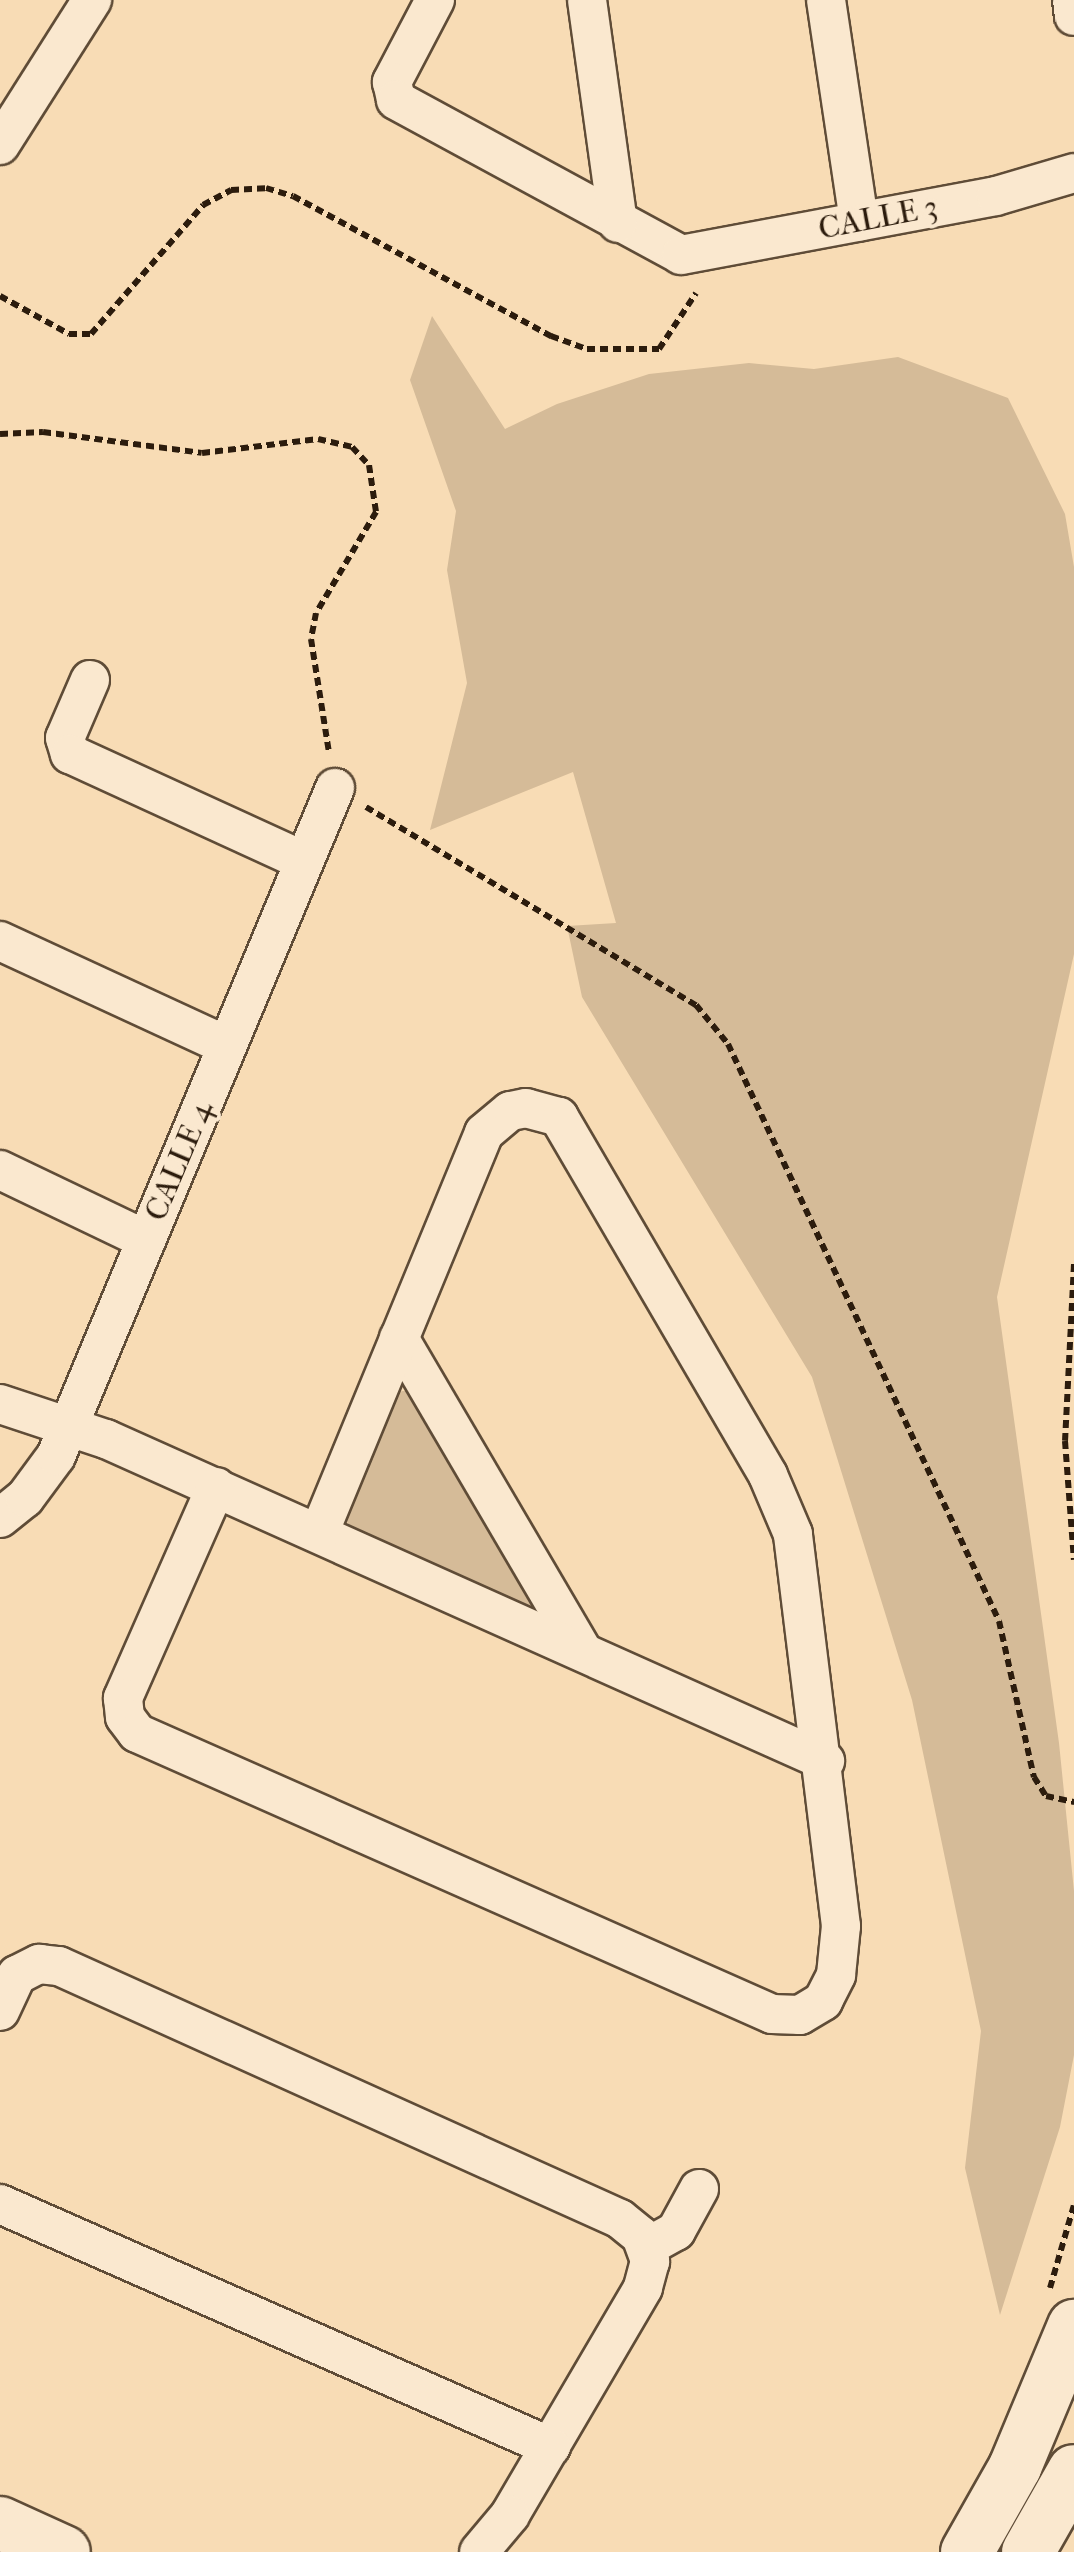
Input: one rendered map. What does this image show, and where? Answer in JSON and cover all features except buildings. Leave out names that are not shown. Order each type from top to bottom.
[{"type":"street","points":[[0,146],[92,0]]},
{"type":"street","points":[[435,0],[392,82],[396,100],[618,223]]},
{"type":"street","points":[[587,0],[618,223]]},
{"type":"street","points":[[826,0],[860,222]]},
{"type":"street","points":[[1072,0],[1074,16]]},
{"type":"street","name":"CALLE 3","points":[[618,223],[680,255],[996,196],[1074,173]]},
{"type":"street","points":[[90,680],[65,738],[70,754],[304,861]]},
{"type":"street","name":"CALLE 4","points":[[0,1518],[42,1478],[67,1428],[335,788]]},
{"type":"street","points":[[0,941],[227,1046]]},
{"type":"street","points":[[216,1487],[123,1698],[125,1717],[137,1733],[786,2017],[812,2010],[836,1975],[841,1926],[800,1563],[782,1504],[559,1117],[526,1108],[510,1111],[484,1133],[318,1532]]},
{"type":"street","points":[[0,1170],[146,1240]]},
{"type":"street","points":[[399,1338],[582,1650]]},
{"type":"street","points":[[0,1404],[216,1487],[825,1762]]},
{"type":"street","points":[[0,2011],[17,1976],[39,1964],[60,1966],[620,2220],[647,2247],[644,2288],[510,2516],[479,2552]]},
{"type":"street","points":[[647,2247],[676,2231],[699,2190]]},
{"type":"street","points":[[0,2204],[551,2447]]},
{"type":"street","points":[[967,2552],[1027,2441],[1074,2326]]},
{"type":"street","points":[[1028,2552],[1074,2471]]},
{"type":"street","points":[[0,2523],[64,2552]]},
{"type":"path","points":[[0,296],[69,334],[91,334],[203,205],[232,190],[266,188],[293,196],[551,336],[626,353],[659,349],[726,246]]},
{"type":"path","points":[[0,434],[42,432],[202,453],[318,439],[352,447],[370,465],[376,512],[316,613],[311,638],[335,788],[696,1005],[728,1044],[1000,1622],[1034,1777],[1046,1796],[1074,1802]]},
{"type":"path","points":[[1074,1264],[1065,1442],[1074,1560]]},
{"type":"shaded area","points":[[432,316],[505,429],[557,404],[649,374],[749,363],[814,369],[898,357],[1008,398],[1065,514],[1074,567],[1074,954],[997,1297],[1059,1743],[1074,1891],[1074,2055],[1060,2127],[1000,2315],[965,2168],[981,2031],[912,1700],[812,1377],[582,997],[567,926],[616,923],[573,772],[430,830],[467,683],[447,570],[456,511],[410,380]]},
{"type":"shaded area","points":[[402,1391],[413,1391],[535,1600],[531,1610],[349,1531],[345,1510],[393,1398]]}]
